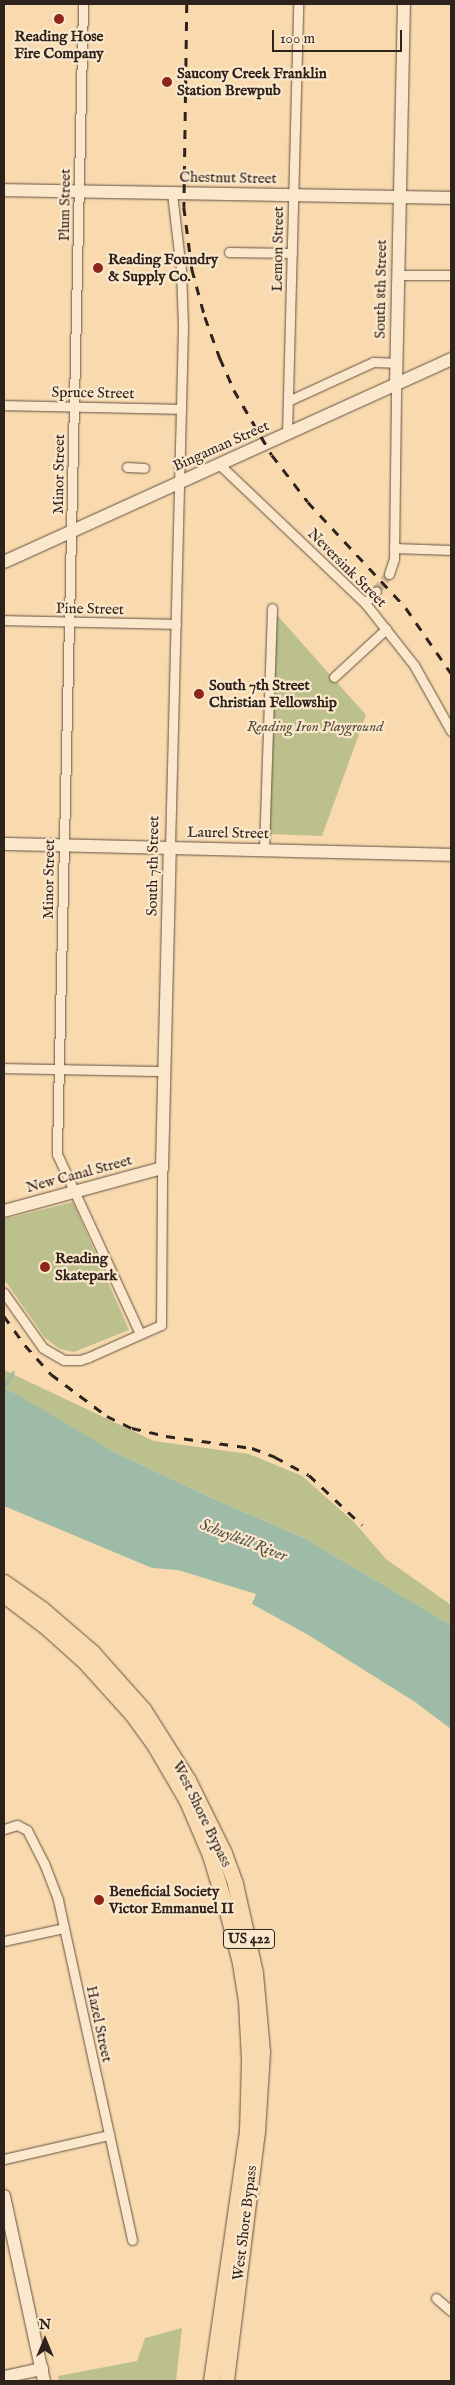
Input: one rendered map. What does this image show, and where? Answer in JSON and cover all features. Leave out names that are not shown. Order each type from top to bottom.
[{"type":"highway","name":"West Shore Bypass","points":[[4,1582],[42,1609],[92,1652],[143,1709],[188,1780],[224,1853],[237,1891],[256,1973],[262,2052],[257,2131],[226,2381]]},
{"type":"highway","name":"West Shore Bypass","points":[[4,1595],[46,1627],[85,1662],[132,1714],[155,1746],[187,1801],[210,1855],[228,1915],[240,1963],[246,2001],[249,2069],[247,2131],[211,2381]]},
{"type":"street","name":"Plum Street","points":[[74,407],[83,4]]},
{"type":"street","name":"Lemon Street","points":[[287,434],[298,4]]},
{"type":"street","name":"South 8th Street","points":[[389,574],[392,570],[394,548],[404,4]]},
{"type":"street","name":"Chestnut Street","points":[[4,190],[451,198]]},
{"type":"street","name":"South 7th Street","points":[[140,1334],[161,1325],[162,1168],[181,482],[183,326],[181,270],[172,193]]},
{"type":"street","points":[[229,252],[292,253]]},
{"type":"street","points":[[398,275],[451,275]]},
{"type":"street","name":"Bingaman Street","points":[[4,562],[451,359]]},
{"type":"street","points":[[288,401],[373,362],[396,363]]},
{"type":"street","name":"Spruce Street","points":[[4,405],[181,408]]},
{"type":"street","name":"Minor Street","points":[[74,407],[58,1154],[140,1334]]},
{"type":"street","name":"Neversink Street","points":[[220,465],[365,603],[420,674],[451,731]]},
{"type":"street","points":[[127,467],[144,468]]},
{"type":"street","points":[[394,548],[451,550]]},
{"type":"street","points":[[365,603],[376,591]]},
{"type":"street","points":[[264,850],[272,608]]},
{"type":"street","name":"Pine Street","points":[[4,620],[176,624]]},
{"type":"street","points":[[334,677],[386,629]]},
{"type":"street","name":"Laurel Street","points":[[4,844],[451,855]]},
{"type":"street","points":[[4,1068],[165,1071]]},
{"type":"street","name":"New Canal Street","points":[[4,1211],[162,1168]]},
{"type":"street","points":[[4,1293],[43,1348],[64,1360],[80,1360],[89,1357],[140,1334]]},
{"type":"street","name":"Hazel Street","points":[[4,1829],[17,1825],[27,1830],[44,1863],[58,1900],[132,2240]]},
{"type":"street","points":[[4,1941],[64,1928]]},
{"type":"street","points":[[4,2159],[109,2135]]},
{"type":"street","points":[[4,2196],[43,2375],[4,2377]]},
{"type":"street","points":[[436,2298],[451,2311]]},
{"type":"green space","name":"Reading Iron Playground","points":[[276,614],[366,715],[322,836],[268,834]]},
{"type":"green space","points":[[73,1202],[129,1330],[74,1352],[60,1349],[45,1338],[4,1279],[4,1219]]},
{"type":"green space","points":[[4,1370],[154,1441],[249,1454],[302,1476],[354,1522],[386,1559],[451,1605],[451,1625],[304,1538],[214,1499],[114,1452],[65,1425],[11,1391],[4,1389]]},
{"type":"green space","points":[[182,2328],[176,2381],[59,2381],[58,2376],[137,2361],[145,2338]]},
{"type":"water","name":"Schuylkill River","points":[[4,1389],[11,1391],[114,1452],[214,1499],[304,1538],[451,1625],[451,1729],[415,1702],[310,1636],[252,1604],[256,1594],[178,1570],[152,1568],[4,1506]]},
{"type":"waterway","points":[[4,1387],[13,1372]]},
{"type":"tunnel","points":[[376,591],[389,574]]},
{"type":"railway","points":[[187,4],[184,207],[192,269],[205,317],[220,358],[234,390],[272,455],[308,502],[406,608],[451,673]]},
{"type":"railway","points":[[4,1316],[25,1345],[51,1374],[107,1416],[132,1428],[166,1436],[252,1448],[275,1457],[309,1475],[362,1525]]},
{"type":"place","name":"Reading Hose Fire Company","points":[[59,19]]},
{"type":"place","name":"Saucony Creek Franklin Station Brewpub","points":[[167,82]]},
{"type":"place","name":"Reading Foundry & Supply Co.","points":[[98,268]]},
{"type":"place","name":"South 7th Street Christian Fellowship","points":[[199,694]]},
{"type":"place","name":"Reading Skatepark","points":[[45,1267]]},
{"type":"place","name":"Beneficial Society Victor Emmanuel II","points":[[99,1900]]}]
